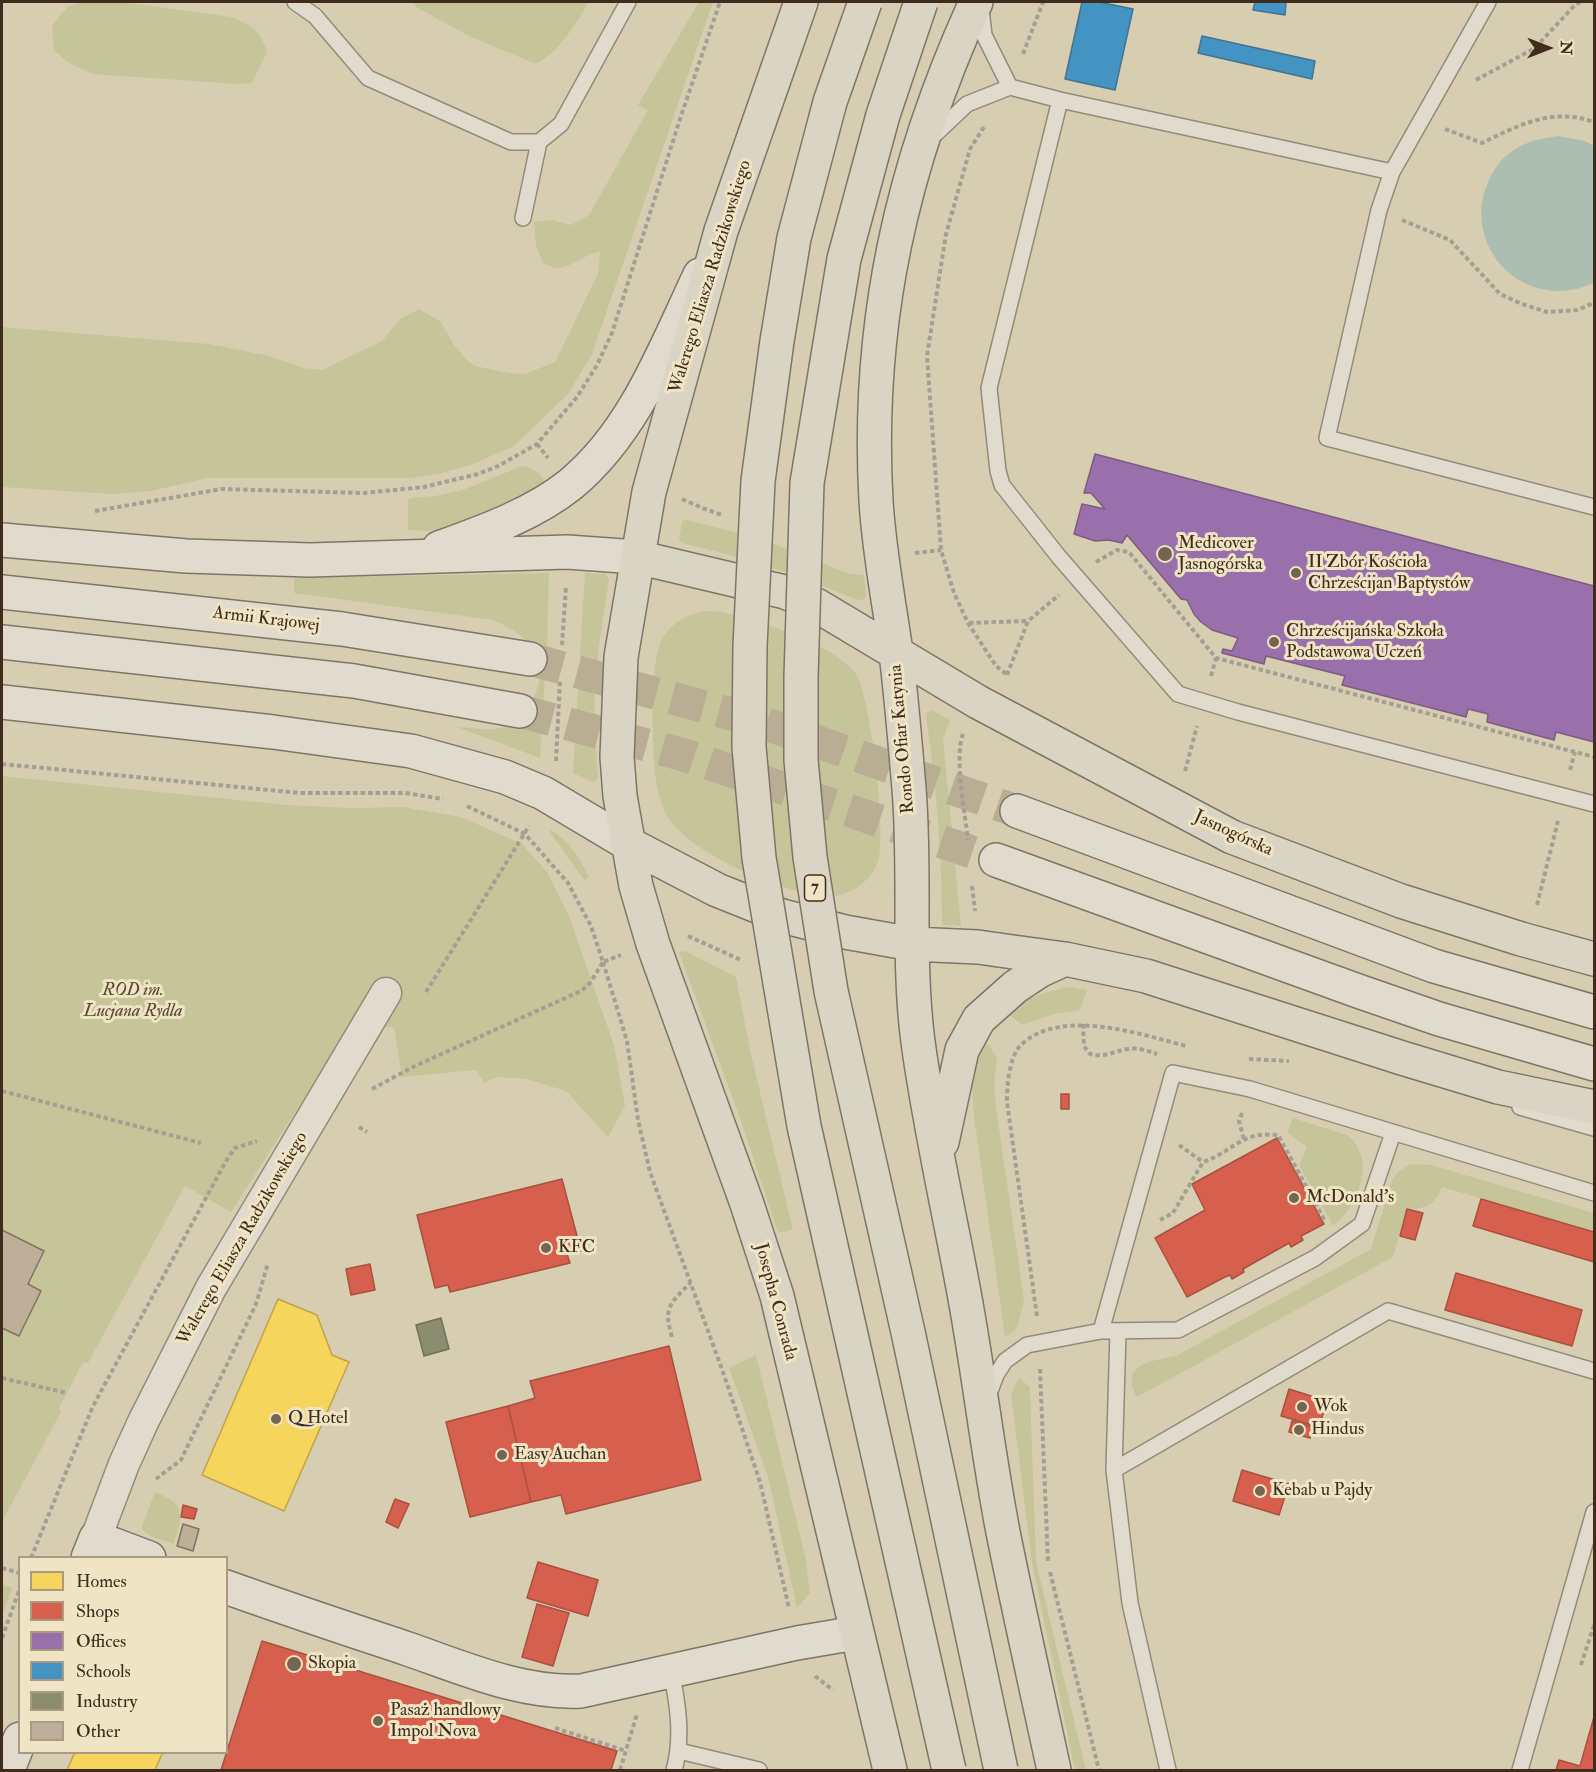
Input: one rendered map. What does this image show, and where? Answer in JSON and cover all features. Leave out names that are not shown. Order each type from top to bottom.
[{"type":"main road","name":"Walerego Eliasza Radzikowskiego","points":[[637,557],[649,492],[721,231],[801,2]]},
{"type":"main road","points":[[865,2],[830,102],[794,238],[777,341],[758,481],[750,646],[749,747],[759,858],[804,1125],[949,1770]]},
{"type":"main road","name":"7","points":[[921,2],[883,115],[844,259],[807,483],[801,760],[810,857],[831,991],[909,1332],[1001,1770]]},
{"type":"main road","points":[[896,651],[876,506],[874,460],[877,355],[898,221],[916,152],[949,62],[976,2]]},
{"type":"main road","points":[[411,557],[511,519],[570,485],[593,463],[612,441],[645,388],[721,231]]},
{"type":"main road","points":[[2,540],[186,556],[310,560],[567,552],[637,557],[621,657],[617,757],[627,843]]},
{"type":"main road","name":"Rondo Ofiar Katynia","points":[[637,557],[785,592],[816,604],[896,651],[913,862],[912,944]]},
{"type":"main road","name":"Armii Krajowej","points":[[2,592],[342,629],[530,658]]},
{"type":"main road","points":[[2,642],[354,681],[520,711]]},
{"type":"main road","name":"Jasnogórska","points":[[896,651],[978,702],[1232,837],[1401,901],[1521,939],[1594,959]]},
{"type":"main road","points":[[2,702],[273,732],[411,751],[505,777],[543,793],[627,843],[717,890],[782,916],[845,932],[912,944],[978,947],[1065,959],[1146,976],[1498,1087],[1594,1107]]},
{"type":"main road","points":[[1017,811],[1434,966],[1594,1012]]},
{"type":"main road","name":"Josepha Conrada","points":[[627,843],[636,886],[653,944],[747,1204],[777,1296],[890,1770]]},
{"type":"main road","points":[[982,854],[1418,1012],[1594,1064]]},
{"type":"main road","points":[[912,944],[918,1040],[938,1164],[962,1284],[1004,1533],[1054,1770]]},
{"type":"main road","points":[[938,1164],[962,1050],[979,1019],[1015,987],[1039,971],[1065,959]]},
{"type":"main road","points":[[92,1548],[143,1556]]},
{"type":"main road","points":[[228,1588],[461,1667],[555,1693],[580,1691],[856,1633]]},
{"type":"main road","points":[[8,1770],[18,1744]]},
{"type":"street","name":"Walerego Eliasza Radzikowskiego","points":[[92,1548],[124,1464],[143,1422],[211,1288],[386,993]]},
{"type":"lane","points":[[295,2],[315,16],[368,78],[511,142],[539,141],[561,124],[628,2]]},
{"type":"lane","points":[[980,2],[984,35],[1010,87]]},
{"type":"lane","points":[[1488,2],[1392,172],[1379,210],[1327,438],[1594,507]]},
{"type":"lane","points":[[916,152],[967,104],[1010,87],[1060,100],[1392,172]]},
{"type":"lane","points":[[1060,100],[989,388],[998,471],[1002,485],[1059,557],[1080,578],[1178,694],[1238,712],[1594,804]]},
{"type":"lane","points":[[523,218],[539,141]]},
{"type":"lane","points":[[1402,1058],[1461,1091],[1594,1128]]},
{"type":"lane","points":[[1101,1331],[1173,1073],[1250,1089],[1594,1193]]},
{"type":"lane","points":[[983,1418],[996,1375],[1005,1361],[1027,1345],[1101,1331],[1178,1330],[1315,1258],[1362,1224],[1393,1133]]},
{"type":"lane","points":[[1114,1470],[1388,1311],[1594,1371]]},
{"type":"lane","points":[[1118,1331],[1114,1470],[1130,1603],[1168,1770]]},
{"type":"lane","points":[[1520,1770],[1594,1512]]},
{"type":"lane","points":[[671,1671],[677,1701],[679,1751],[674,1770]]},
{"type":"lane","points":[[679,1751],[759,1770]]},
{"type":"path","points":[[84,512],[222,489],[364,493],[424,487],[478,474],[498,466],[537,444],[578,398],[612,333],[720,2]]},
{"type":"path","points":[[1017,681],[996,666],[968,623],[954,593],[941,550],[927,356],[946,234],[970,149],[1010,87],[1043,2]]},
{"type":"path","points":[[1474,81],[1535,48],[1580,2]]},
{"type":"path","points":[[1421,119],[1482,143],[1526,121],[1573,116],[1594,123]]},
{"type":"path","points":[[1379,210],[1450,240],[1500,294],[1522,304],[1547,312],[1577,310],[1594,303]]},
{"type":"path","points":[[906,554],[941,550]]},
{"type":"path","points":[[1007,675],[1028,621],[1096,562],[1117,550],[1129,552],[1216,658],[1594,757]]},
{"type":"path","points":[[968,623],[1028,621]]},
{"type":"path","points":[[964,729],[961,739],[961,765],[982,854]]},
{"type":"path","points":[[1184,778],[1195,736]]},
{"type":"path","points":[[1548,908],[1537,905],[1575,752]]},
{"type":"path","points":[[2,764],[300,793],[405,793],[447,800]]},
{"type":"path","points":[[457,802],[525,834],[568,883],[591,926],[627,1041],[638,1120],[650,1172],[760,1482],[791,1617]]},
{"type":"path","points":[[426,992],[525,834]]},
{"type":"path","points":[[972,883],[976,917]]},
{"type":"path","points":[[372,1089],[415,1066],[580,991],[590,983],[603,962],[620,956]]},
{"type":"path","points":[[1038,1322],[1006,1102],[1006,1083],[1019,1046],[1041,1032],[1073,1024],[1083,1024],[1130,1032],[1188,1046]]},
{"type":"path","points":[[1083,1024],[1084,1046],[1090,1054],[1101,1056],[1129,1049],[1144,1049],[1167,1058],[1173,1073]]},
{"type":"path","points":[[2,1091],[201,1143]]},
{"type":"path","points":[[1244,1140],[1239,1121],[1245,1105]]},
{"type":"path","points":[[359,1128],[367,1132]]},
{"type":"path","points":[[1130,1226],[1152,1228],[1158,1221],[1173,1214],[1203,1162],[1214,1159],[1244,1140],[1258,1135],[1278,1135],[1338,1241]]},
{"type":"path","points":[[31,1556],[93,1406],[226,1161],[235,1148],[265,1139]]},
{"type":"path","points":[[152,1488],[156,1478],[181,1460],[256,1304],[272,1256]]},
{"type":"path","points":[[672,1337],[668,1324],[668,1310],[690,1283]]},
{"type":"path","points":[[1040,1367],[1048,1560],[1099,1770]]},
{"type":"path","points":[[2,1378],[67,1393]]},
{"type":"path","points":[[2,1568],[18,1572]]},
{"type":"path","points":[[2,1638],[18,1594]]},
{"type":"path","points":[[620,1770],[639,1709]]},
{"type":"path","points":[[546,1725],[626,1751]]},
{"type":"green space","points":[[85,2],[122,2],[232,17],[255,30],[262,39],[267,52],[252,83],[237,84],[92,74],[67,62],[54,50],[52,26],[68,6]]},
{"type":"green space","points":[[412,2],[589,2],[560,44],[536,64],[471,37],[416,7]]},
{"type":"green space","points":[[699,2],[713,2],[592,354],[568,394],[514,446],[471,465],[438,474],[410,478],[208,478],[151,491],[113,494],[2,487],[2,327],[209,344],[269,356],[304,368],[322,370],[382,341],[400,319],[419,309],[440,321],[454,345],[475,366],[525,374],[555,362],[598,274],[600,252],[563,267],[555,268],[543,263],[536,246],[534,222],[552,220],[571,225],[589,215],[648,110],[638,105]]},
{"type":"green space","points":[[522,466],[536,472],[545,484],[527,498],[447,529],[408,530],[408,500],[411,498],[463,490]]},
{"type":"green space","points":[[683,519],[761,539],[850,574],[864,575],[866,597],[860,601],[772,568],[681,543],[679,538]]},
{"type":"green space","points":[[549,573],[540,758],[457,727],[502,728],[516,721],[530,705],[539,684],[539,663],[528,642],[517,633],[493,620],[294,593],[294,578]]},
{"type":"green space","points":[[585,573],[605,574],[609,579],[596,676],[595,723],[598,778],[593,782],[573,773]]},
{"type":"green space","points":[[713,611],[747,618],[811,642],[846,663],[856,674],[862,688],[872,737],[879,797],[880,847],[875,869],[852,891],[837,896],[811,894],[789,889],[742,871],[698,846],[681,833],[665,812],[657,784],[653,743],[653,695],[657,654],[665,634],[676,623],[690,615]]},
{"type":"green space","points":[[931,710],[950,720],[943,739],[961,926],[943,925],[942,922],[938,819],[926,716]]},
{"type":"green space","name":"ROD im. Lucjana Rydla","points":[[2,776],[287,805],[350,808],[403,807],[461,817],[522,844],[548,873],[569,916],[614,1045],[625,1106],[608,1137],[566,1091],[526,1079],[497,1077],[484,1083],[476,1070],[402,1077],[394,1027],[348,1030],[231,1212],[185,1186],[88,1363],[83,1363],[80,1368],[59,1408],[61,1412],[2,1522]]},
{"type":"green space","points":[[551,830],[564,839],[573,850],[589,877],[584,880],[550,832]]},
{"type":"green space","points":[[685,951],[736,977],[750,1050],[793,1230],[778,1233],[741,1121],[679,952]]},
{"type":"green space","points":[[1070,987],[1087,990],[1080,1010],[1054,1014],[1022,1025],[1007,1013],[1036,996]]},
{"type":"green space","points":[[983,1042],[989,1045],[997,1058],[994,1087],[996,1107],[1024,1300],[1017,1329],[1005,1337],[974,1116],[973,1078]]},
{"type":"green space","points":[[1293,1118],[1347,1135],[1356,1145],[1361,1156],[1363,1169],[1357,1195],[1342,1218],[1333,1226],[1299,1165],[1307,1147],[1287,1133]]},
{"type":"green space","points":[[1411,1164],[1431,1165],[1594,1213],[1594,1231],[1442,1187],[1429,1205],[1407,1209],[1393,1257],[1137,1397],[1132,1377],[1135,1370],[1141,1366],[1148,1362],[1176,1356],[1371,1249],[1392,1180],[1399,1171]]},
{"type":"green space","points":[[756,1355],[806,1560],[810,1593],[797,1608],[768,1477],[729,1368]]},
{"type":"green space","points":[[1019,1378],[1030,1387],[1036,1562],[1086,1770],[1075,1770],[1032,1563],[1011,1394]]},
{"type":"green space","points":[[155,1492],[173,1501],[180,1512],[174,1544],[150,1536],[141,1529]]},
{"type":"green space","points":[[2,1585],[12,1588],[2,1616]]},
{"type":"shaded area","points":[[1558,136],[1585,141],[1594,146],[1594,282],[1565,291],[1536,288],[1519,280],[1505,269],[1494,255],[1486,239],[1482,222],[1482,204],[1487,185],[1500,162],[1517,148],[1528,143]]},
{"type":"building: Homes","name":"Q Hotel","points":[[278,1299],[317,1315],[332,1355],[349,1362],[284,1511],[202,1475]]},
{"type":"building: Homes","points":[[74,1754],[162,1754],[155,1770],[67,1770]]},
{"type":"building: Shops","points":[[1061,1094],[1069,1094],[1069,1109],[1061,1109]]},
{"type":"building: Shops","points":[[1277,1138],[1324,1224],[1301,1236],[1303,1240],[1291,1247],[1289,1243],[1243,1269],[1244,1272],[1232,1279],[1230,1275],[1225,1277],[1187,1297],[1155,1238],[1205,1210],[1192,1184]]},
{"type":"building: Shops","points":[[562,1179],[581,1251],[567,1254],[570,1263],[450,1292],[448,1285],[435,1288],[417,1215]]},
{"type":"building: Shops","points":[[1481,1199],[1594,1232],[1594,1262],[1473,1226]]},
{"type":"building: Shops","points":[[1407,1209],[1423,1213],[1415,1240],[1400,1236]]},
{"type":"building: Shops","points":[[370,1264],[375,1290],[351,1295],[346,1269]]},
{"type":"building: Shops","points":[[1456,1273],[1582,1310],[1572,1346],[1445,1310]]},
{"type":"building: Shops","points":[[669,1346],[701,1480],[566,1514],[561,1495],[531,1502],[508,1406],[535,1398],[530,1381]]},
{"type":"building: Shops","points":[[1289,1389],[1327,1401],[1319,1427],[1281,1416]]},
{"type":"building: Shops","points":[[508,1406],[531,1502],[470,1517],[446,1422]]},
{"type":"building: Shops","points":[[1292,1421],[1313,1427],[1310,1438],[1289,1432]]},
{"type":"building: Shops","points":[[1242,1470],[1289,1484],[1279,1515],[1233,1501]]},
{"type":"building: Shops","points":[[395,1499],[409,1504],[398,1528],[386,1522]]},
{"type":"building: Shops","points":[[183,1505],[197,1509],[194,1519],[181,1517]]},
{"type":"building: Shops","points":[[538,1562],[598,1580],[588,1616],[527,1598]]},
{"type":"building: Shops","points":[[537,1604],[569,1613],[553,1666],[522,1657]]},
{"type":"building: Shops","name":"Pasaż handlowy Impol Nova","points":[[262,1641],[617,1751],[611,1770],[221,1770],[228,1754]]},
{"type":"building: Shops","points":[[1594,1717],[1594,1770],[1556,1770],[1559,1760],[1580,1766]]},
{"type":"building: Offices","points":[[1095,454],[1594,586],[1594,742],[1556,732],[1554,740],[1487,722],[1488,714],[1468,709],[1466,717],[1342,685],[1345,676],[1266,656],[1264,664],[1222,653],[1223,649],[1232,651],[1238,638],[1212,630],[1201,622],[1187,600],[1181,599],[1127,535],[1122,543],[1109,540],[1095,541],[1074,534],[1082,504],[1105,509],[1091,493],[1084,493]]},
{"type":"building: Schools","points":[[1082,2],[1099,2],[1133,9],[1115,90],[1065,79]]},
{"type":"building: Schools","points":[[1255,2],[1286,2],[1285,15],[1253,10]]},
{"type":"building: Schools","points":[[1202,36],[1315,61],[1312,79],[1198,53]]},
{"type":"building: Industry","points":[[441,1318],[449,1349],[424,1356],[416,1325]]},
{"type":"building: Other","points":[[2,1230],[44,1251],[28,1284],[41,1291],[19,1336],[2,1328]]},
{"type":"building: Other","points":[[183,1524],[199,1529],[193,1551],[177,1546]]},
{"type":"tunnel","points":[[530,659],[760,722],[1017,811]]},
{"type":"tunnel","points":[[520,711],[684,755],[996,860]]},
{"type":"place","name":"Medicover Jasnogórska","points":[[1165,554]]},
{"type":"place","name":"II Zbór Kościoła Chrześcijan Baptystów","points":[[1296,573]]},
{"type":"place","name":"Chrześcijańska Szkoła Podstawowa Uczeń","points":[[1274,642]]},
{"type":"place","name":"McDonald's","points":[[1294,1198]]},
{"type":"place","name":"KFC","points":[[546,1248]]},
{"type":"place","name":"Wok","points":[[1302,1407]]},
{"type":"place","name":"Q Hotel","points":[[276,1419]]},
{"type":"place","name":"Hindus","points":[[1299,1430]]},
{"type":"place","name":"Easy Auchan","points":[[502,1455]]},
{"type":"place","name":"Kebab u Pajdy","points":[[1260,1491]]},
{"type":"place","name":"Skopia","points":[[294,1664]]},
{"type":"place","name":"Pasaż handlowy Impol Nova","points":[[378,1721]]}]
